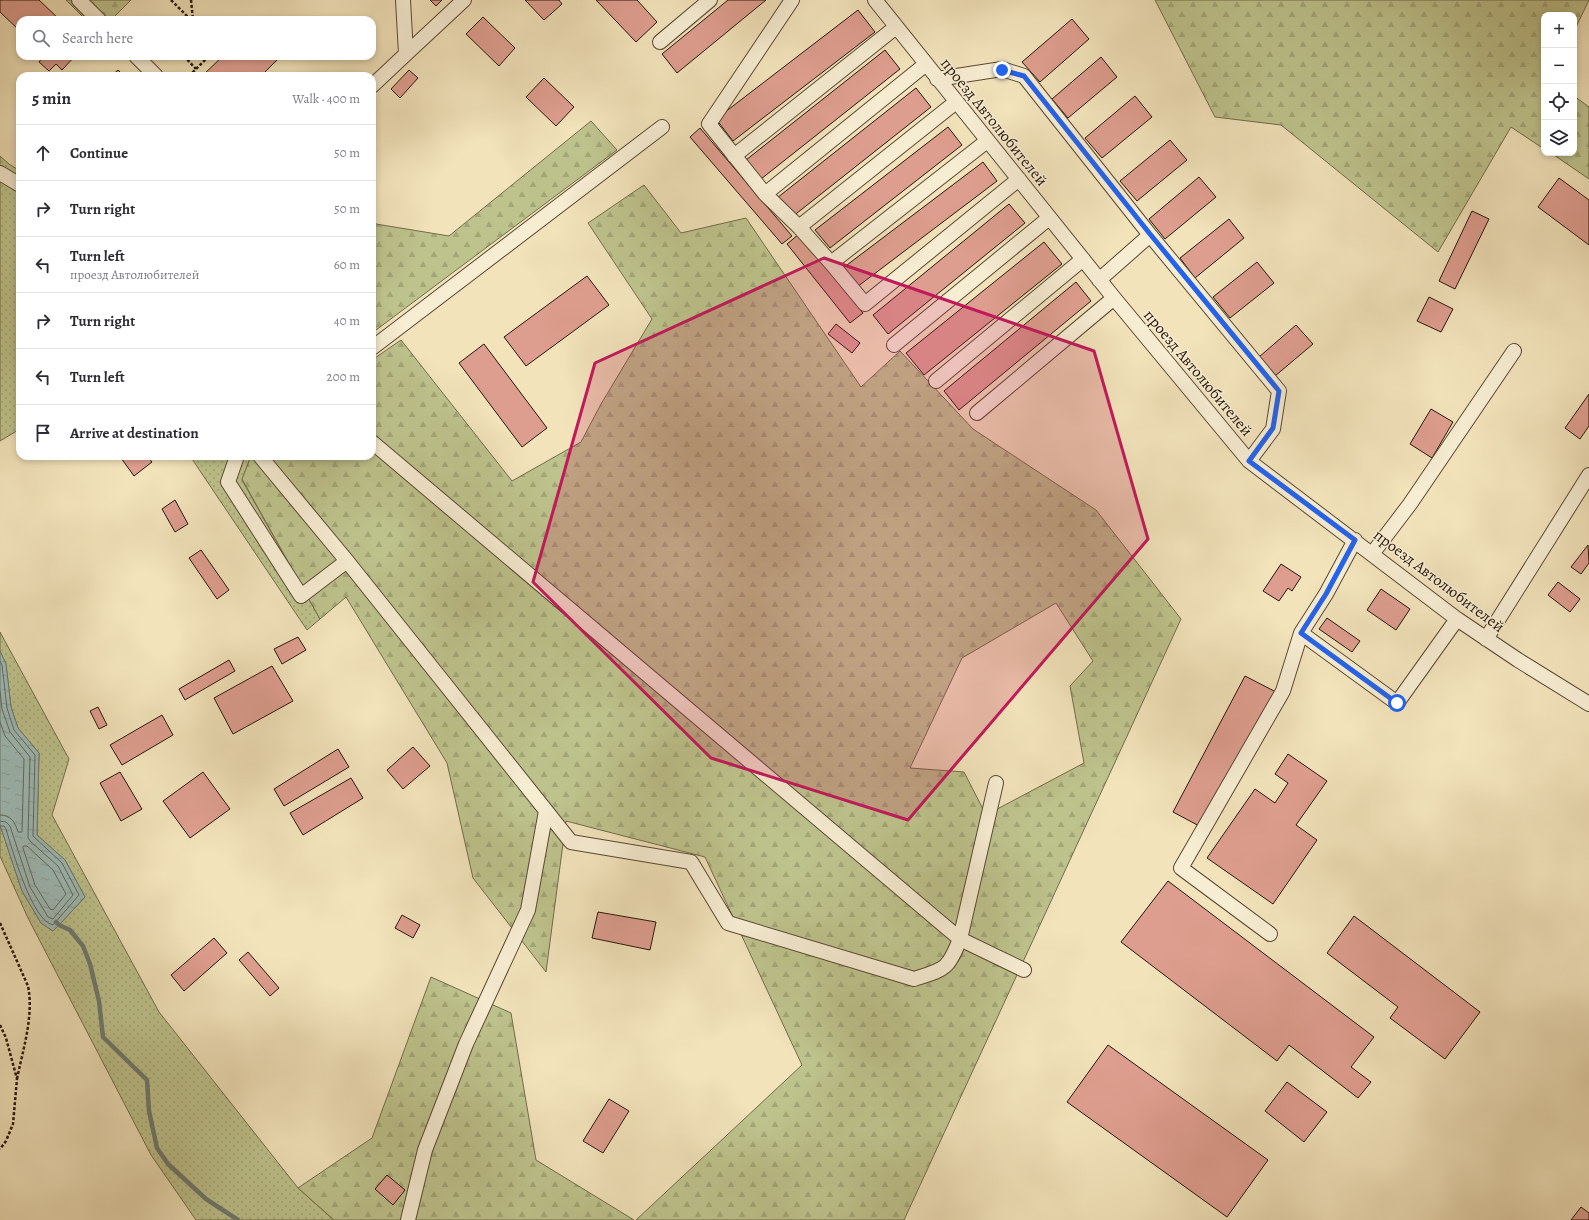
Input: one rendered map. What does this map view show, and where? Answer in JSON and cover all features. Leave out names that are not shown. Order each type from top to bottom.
[{"type":"street","points":[[79,0],[95,16]]},
{"type":"street","points":[[403,0],[406,54]]},
{"type":"street","points":[[376,82],[464,0]]},
{"type":"street","points":[[660,42],[710,0]]},
{"type":"street","points":[[792,0],[709,124],[765,194],[799,227],[865,304],[1018,179]]},
{"type":"street","name":"проезд Автолюбителей","points":[[875,0],[1099,280],[1249,461],[1355,540],[1457,619],[1589,704]]},
{"type":"street","points":[[734,156],[896,27]]},
{"type":"street","points":[[140,60],[152,72]]},
{"type":"street","points":[[765,194],[926,64]]},
{"type":"street","points":[[937,79],[1002,70],[1024,76],[1150,234],[1279,391],[1273,428],[1249,461]]},
{"type":"street","points":[[799,227],[956,102]]},
{"type":"street","points":[[376,345],[662,127]]},
{"type":"street","points":[[831,263],[987,141]]},
{"type":"street","points":[[0,173],[16,183]]},
{"type":"street","points":[[894,345],[1049,218]]},
{"type":"street","points":[[1099,280],[1150,234]]},
{"type":"street","points":[[936,381],[1083,259]]},
{"type":"street","points":[[977,413],[1114,298]]},
{"type":"street","points":[[1372,554],[1410,504],[1514,351]]},
{"type":"street","points":[[376,445],[960,939],[1024,970]]},
{"type":"street","points":[[236,460],[228,482],[301,596],[347,561]]},
{"type":"street","points":[[263,460],[347,561],[571,842],[691,862],[728,923],[914,979],[940,971],[952,959],[960,939],[996,783]]},
{"type":"street","points":[[1486,639],[1589,475]]},
{"type":"street","points":[[1270,934],[1181,868],[1283,691],[1301,633],[1326,594],[1355,540]]},
{"type":"street","points":[[1301,633],[1397,703],[1457,619]]},
{"type":"street","points":[[408,1220],[424,1150],[466,1044],[528,910],[546,811]]},
{"type":"path","points":[[171,0],[188,16]]},
{"type":"path","points":[[191,0],[192,16]]},
{"type":"path","points":[[188,60],[196,69]]},
{"type":"path","points":[[193,72],[204,62]]},
{"type":"path","points":[[0,923],[30,992],[29,1016],[17,1079],[13,1124],[6,1141],[0,1149]]},
{"type":"path","points":[[0,1025],[6,1038],[17,1079]]},
{"type":"highlighted area","points":[[824,258],[1094,351],[1148,539],[908,820],[711,758],[533,582],[595,363]]},
{"type":"green space","points":[[66,0],[131,0],[115,16],[82,16]]},
{"type":"green space","points":[[1155,0],[1589,0],[1577,25],[1577,12],[1541,12],[1541,147],[1511,127],[1438,252],[1281,125],[1215,117]]},
{"type":"green space","points":[[1577,98],[1589,107],[1589,179],[1555,156],[1577,156]]},
{"type":"green space","points":[[591,121],[617,150],[376,330],[376,224],[449,236]]},
{"type":"green space","points":[[0,156],[16,168],[16,431],[0,441]]},
{"type":"green space","points":[[644,185],[681,233],[746,218],[861,387],[900,351],[973,429],[1096,510],[1181,619],[904,1220],[636,1220],[802,1065],[705,857],[566,821],[546,972],[473,878],[447,763],[346,597],[320,619],[242,479],[249,460],[376,460],[376,357],[401,340],[512,481],[581,442],[601,404],[652,319],[588,223]],"holes":[[[1056,603],[1093,661],[1070,686],[1084,763],[986,815],[964,772],[910,768],[962,658]]]},
{"type":"green space","points":[[193,460],[250,460],[242,480],[320,619],[307,630]]},
{"type":"green space","points":[[0,632],[69,759],[52,815],[159,1012],[298,1188],[334,1220],[196,1220],[151,1155],[28,918],[0,856],[0,825],[22,891],[41,923],[53,931],[85,897],[65,860],[37,835],[39,753],[18,728],[11,707],[6,664],[0,651]]},
{"type":"green space","points":[[431,977],[511,1013],[536,1160],[634,1220],[334,1220],[298,1188],[372,1138]]},
{"type":"water","points":[[0,651],[6,664],[11,707],[18,728],[39,753],[37,835],[65,860],[85,897],[53,931],[41,923],[22,891],[0,825]]},
{"type":"building","points":[[0,0],[39,0],[56,16],[16,16],[16,27],[0,12]]},
{"type":"building","points":[[430,0],[442,0],[436,6]]},
{"type":"building","points":[[525,0],[559,0],[562,4],[544,20]]},
{"type":"building","points":[[596,0],[637,0],[657,22],[636,42]]},
{"type":"building","points":[[728,0],[766,0],[677,73],[662,54]]},
{"type":"building","points":[[858,10],[875,32],[733,141],[716,119]]},
{"type":"building","points":[[483,17],[515,48],[499,66],[466,34]]},
{"type":"building","points":[[1072,19],[1089,39],[1040,82],[1022,62]]},
{"type":"building","points":[[885,50],[900,69],[761,179],[746,160]]},
{"type":"building","points":[[1101,57],[1117,77],[1068,118],[1052,99]]},
{"type":"building","points":[[41,60],[71,60],[62,70],[56,64],[49,71],[39,62]]},
{"type":"building","points":[[219,60],[277,60],[265,72],[206,72]]},
{"type":"building","points":[[409,70],[418,78],[400,98],[391,89]]},
{"type":"building","points":[[544,78],[574,107],[556,126],[526,97]]},
{"type":"building","points":[[916,88],[931,107],[792,217],[777,198]]},
{"type":"building","points":[[1135,96],[1152,117],[1102,158],[1085,138]]},
{"type":"building","points":[[948,127],[962,145],[830,248],[815,230]]},
{"type":"building","points":[[700,128],[792,236],[782,244],[690,137]]},
{"type":"building","points":[[1170,140],[1187,160],[1137,201],[1120,181]]},
{"type":"building","points":[[983,162],[997,181],[857,287],[843,268]]},
{"type":"building","points":[[1199,177],[1216,197],[1165,239],[1149,219]]},
{"type":"building","points":[[1559,178],[1589,200],[1589,245],[1538,207]]},
{"type":"building","points":[[1009,204],[1025,223],[888,334],[873,315]]},
{"type":"building","points":[[1472,211],[1489,219],[1455,289],[1439,281]]},
{"type":"building","points":[[1229,219],[1244,238],[1195,278],[1180,258]]},
{"type":"building","points":[[799,234],[863,313],[850,323],[787,244]]},
{"type":"building","points":[[1044,242],[1062,264],[924,375],[906,353]]},
{"type":"building","points":[[1257,262],[1274,283],[1230,318],[1213,297]]},
{"type":"building","points":[[587,276],[609,305],[526,366],[504,337]]},
{"type":"building","points":[[1076,282],[1091,301],[959,410],[944,391]]},
{"type":"building","points":[[1429,297],[1453,309],[1441,332],[1417,321]]},
{"type":"building","points":[[836,324],[860,343],[852,353],[828,334]]},
{"type":"building","points":[[1296,325],[1313,344],[1275,376],[1259,357]]},
{"type":"building","points":[[484,344],[547,428],[522,447],[459,363]]},
{"type":"building","points":[[1589,394],[1589,426],[1580,439],[1565,428]]},
{"type":"building","points":[[1431,409],[1453,422],[1432,458],[1410,444]]},
{"type":"building","points":[[122,460],[150,460],[152,462],[134,476]]},
{"type":"building","points":[[175,500],[188,524],[175,532],[162,509]]},
{"type":"building","points":[[1588,545],[1589,563],[1581,574],[1571,567]]},
{"type":"building","points":[[201,550],[229,590],[217,599],[189,558]]},
{"type":"building","points":[[1281,564],[1301,577],[1292,591],[1288,588],[1279,601],[1263,591]]},
{"type":"building","points":[[1558,582],[1580,599],[1570,612],[1548,595]]},
{"type":"building","points":[[1381,589],[1410,609],[1396,630],[1367,610]]},
{"type":"building","points":[[1327,618],[1360,641],[1352,652],[1319,629]]},
{"type":"building","points":[[298,637],[306,650],[282,664],[274,649]]},
{"type":"building","points":[[229,660],[235,671],[185,700],[179,689]]},
{"type":"building","points":[[272,666],[293,701],[233,734],[214,698]]},
{"type":"building","points":[[1245,676],[1276,692],[1203,828],[1173,812]]},
{"type":"building","points":[[98,707],[107,725],[99,729],[90,711]]},
{"type":"building","points":[[162,715],[173,735],[122,765],[110,745]]},
{"type":"building","points":[[413,747],[430,766],[403,789],[387,770]]},
{"type":"building","points":[[338,749],[349,767],[284,806],[274,789]]},
{"type":"building","points":[[1288,754],[1327,781],[1296,825],[1317,840],[1273,904],[1207,858],[1255,789],[1275,803],[1288,783],[1275,774]]},
{"type":"building","points":[[120,772],[142,809],[121,821],[100,783]]},
{"type":"building","points":[[203,772],[230,809],[190,838],[163,801]]},
{"type":"building","points":[[351,778],[363,798],[303,835],[290,813]]},
{"type":"building","points":[[1168,881],[1374,1037],[1351,1067],[1371,1082],[1358,1098],[1289,1045],[1277,1061],[1121,942]]},
{"type":"building","points":[[598,912],[656,922],[650,950],[592,938]]},
{"type":"building","points":[[402,915],[420,925],[413,938],[395,928]]},
{"type":"building","points":[[1354,916],[1480,1012],[1445,1059],[1390,1018],[1398,1007],[1327,953]]},
{"type":"building","points":[[214,938],[227,953],[184,991],[171,975]]},
{"type":"building","points":[[248,952],[279,988],[270,996],[239,960]]},
{"type":"building","points":[[1108,1045],[1268,1160],[1227,1217],[1067,1102]]},
{"type":"building","points":[[1287,1082],[1327,1112],[1304,1142],[1265,1111]]},
{"type":"building","points":[[609,1099],[629,1111],[603,1153],[583,1141]]},
{"type":"building","points":[[387,1175],[405,1190],[393,1205],[375,1189]]},
{"type":"building","points":[[1581,1207],[1589,1213],[1589,1220],[1571,1220]]},
{"type":"waterway","points":[[56,922],[70,930],[83,946],[90,964],[99,1001],[103,1037],[147,1080],[149,1111],[157,1148],[168,1164],[206,1199],[238,1220]]},
{"type":"route","points":[[1002,70],[1024,76],[1150,234],[1279,391],[1273,428],[1249,461],[1355,540],[1326,594],[1301,633],[1397,703]]}]
